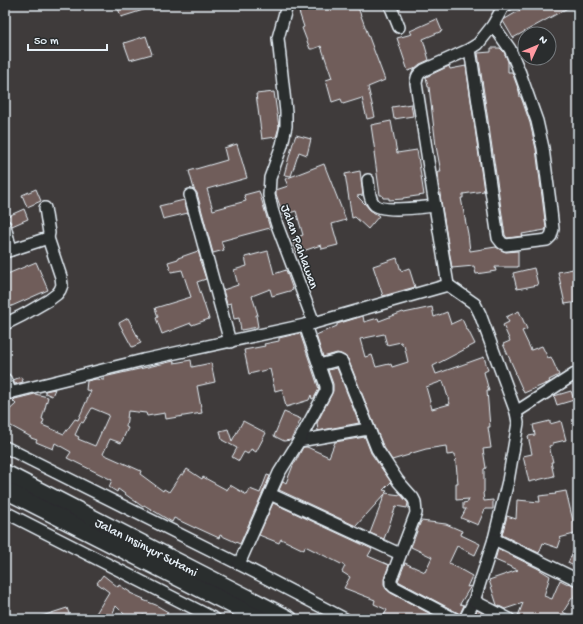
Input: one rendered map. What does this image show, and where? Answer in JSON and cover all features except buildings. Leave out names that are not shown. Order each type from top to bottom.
[{"type":"highway","name":"Jalan Insinyur Sutami","points":[[5,473],[289,619]]},
{"type":"highway","name":"Jalan Insinyur Sutami","points":[[5,490],[260,619]]},
{"type":"street","name":"Jalan Pahlawan","points":[[239,564],[279,473],[299,441],[326,391],[326,386],[318,365],[310,324],[277,225],[269,195],[270,178],[282,145],[286,126],[286,112],[278,38],[286,5]]},
{"type":"street","points":[[390,5],[399,27]]},
{"type":"street","points":[[466,619],[474,601],[494,539],[508,481],[518,423],[516,412],[480,314],[474,304],[448,285],[416,82],[418,74],[424,70],[478,44],[493,25],[505,6]]},
{"type":"street","points":[[470,49],[498,238],[506,245],[547,240],[551,236],[553,230],[543,148],[537,121],[510,49],[493,25]]},
{"type":"street","points":[[368,180],[373,204],[380,209],[389,210],[435,206]]},
{"type":"street","points":[[190,195],[230,342]]},
{"type":"street","points":[[5,324],[49,300],[57,294],[62,285],[61,277],[48,238],[50,233],[44,208]]},
{"type":"street","points":[[5,226],[8,251],[48,238]]},
{"type":"street","points":[[5,378],[8,393],[144,360],[310,324],[448,285]]},
{"type":"street","points":[[318,365],[338,360],[342,362],[377,449],[415,502],[416,513],[391,579],[391,584],[455,619]]},
{"type":"street","points":[[516,412],[578,372]]},
{"type":"street","points":[[299,441],[368,429]]},
{"type":"street","points":[[5,447],[239,564],[345,619]]},
{"type":"street","points":[[270,494],[400,554]]},
{"type":"street","points":[[5,512],[210,618]]},
{"type":"street","points":[[494,539],[578,580]]},
{"type":"street","points":[[474,601],[509,619]]}]
